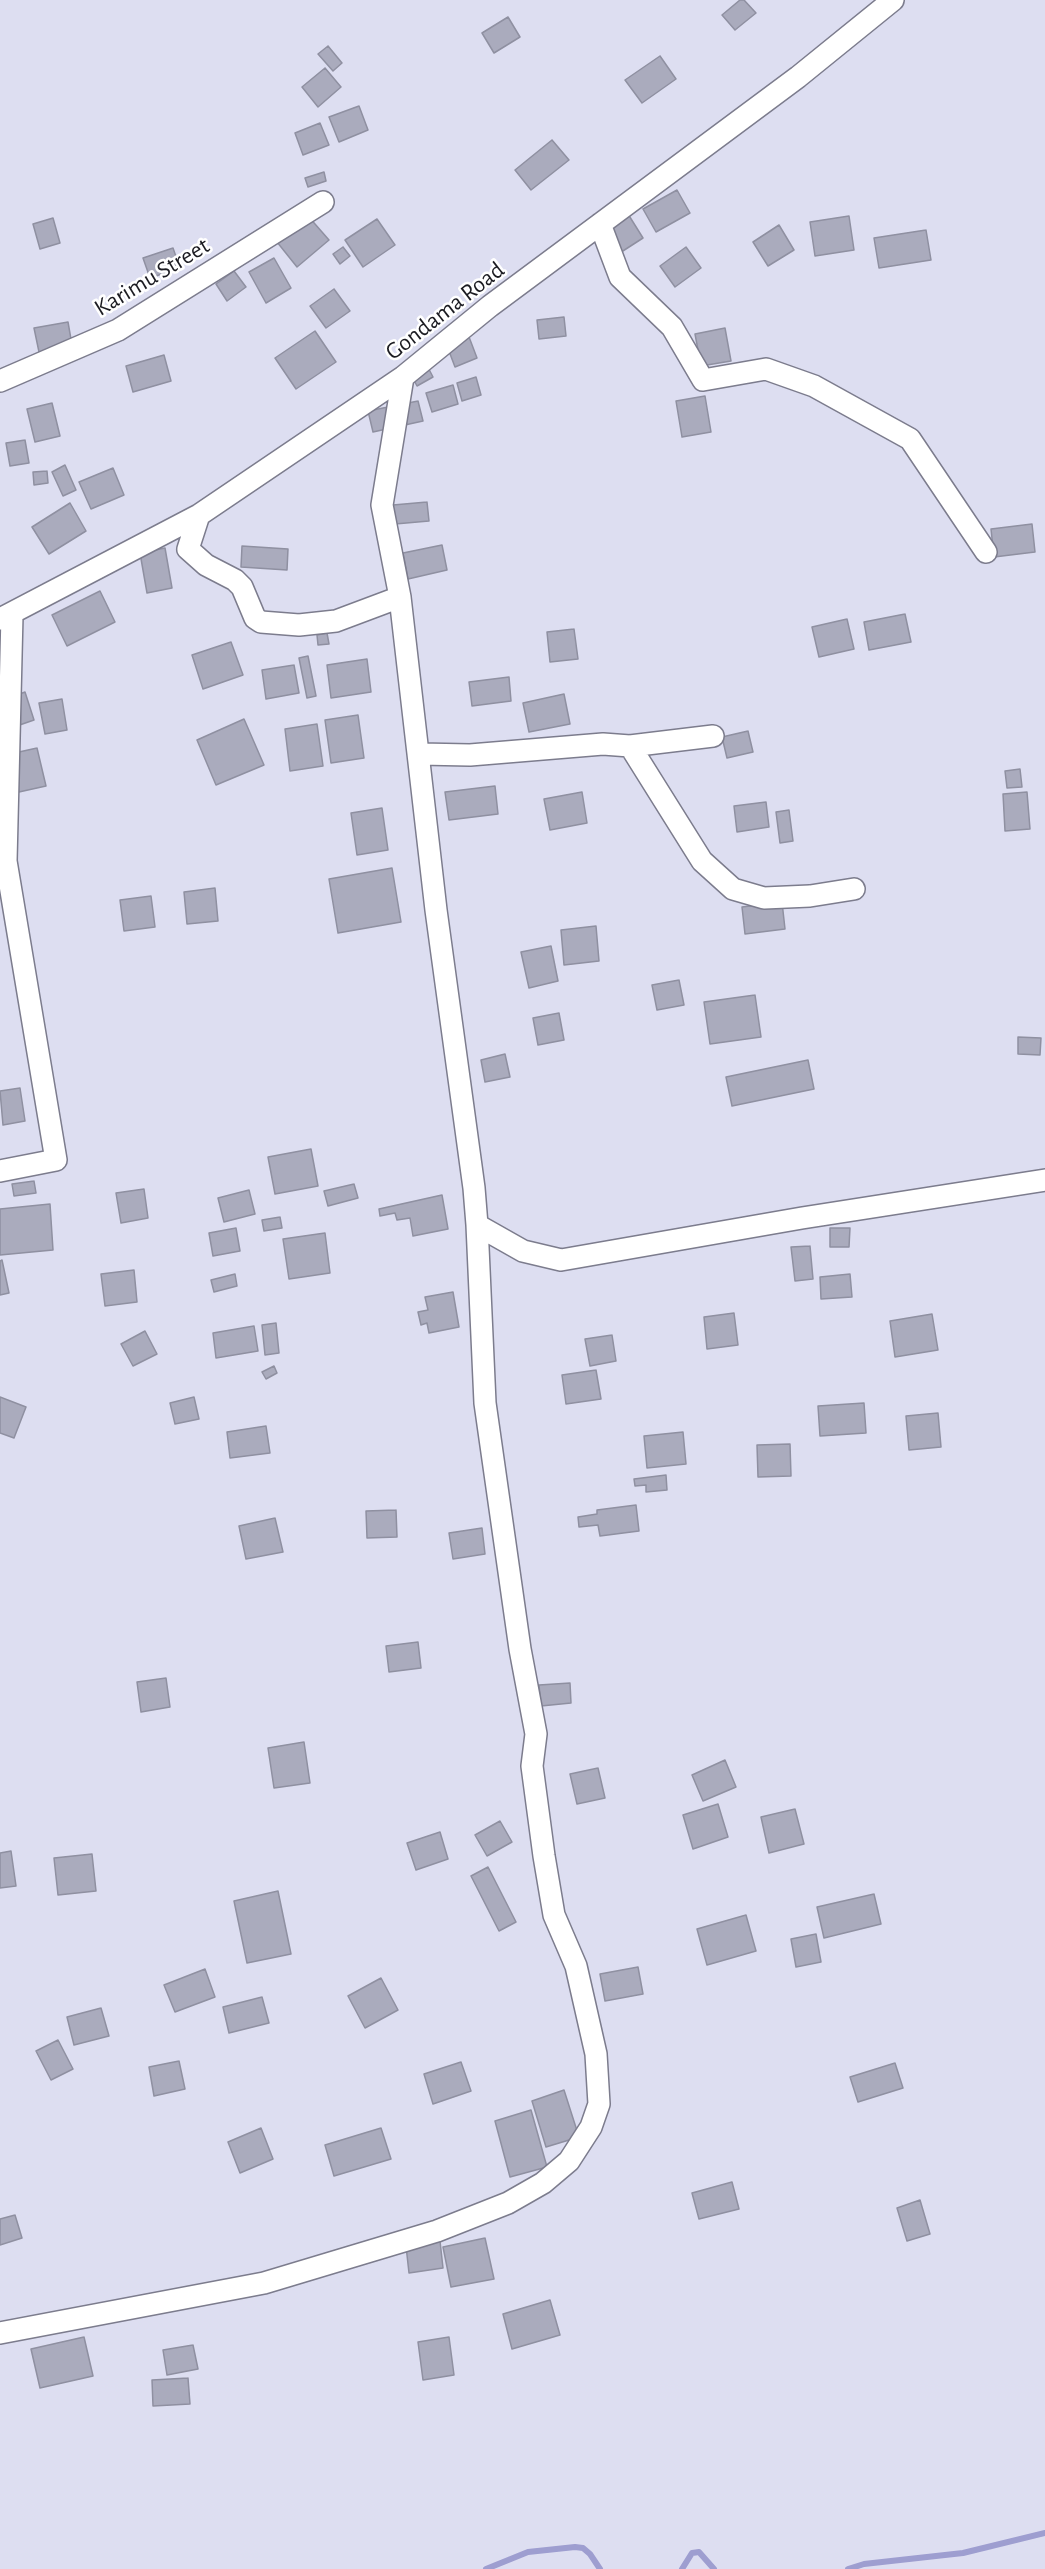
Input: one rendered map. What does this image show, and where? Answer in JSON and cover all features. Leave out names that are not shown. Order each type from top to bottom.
[{"type":"street","name":"Gondama Road","points":[[6,617],[200,515],[403,376],[490,306],[798,77],[893,0]]},
{"type":"street","name":"Karimu Street","points":[[0,381],[118,330],[323,202]]},
{"type":"street","points":[[600,224],[620,277],[672,327],[703,380],[766,369],[814,386],[910,439],[986,552]]},
{"type":"street","points":[[0,2333],[264,2283],[437,2231],[508,2203],[543,2183],[569,2161],[591,2127],[599,2104],[596,2054],[576,1966],[554,1915],[531,1766],[536,1734],[517,1626],[485,1403],[474,1188],[436,910],[420,754],[400,597],[382,505],[403,376]]},
{"type":"street","points":[[200,515],[189,549],[206,565],[235,580],[242,587],[255,618],[261,622],[299,625],[336,621],[400,597]]},
{"type":"street","points":[[0,1172],[56,1160],[6,861],[6,617]]},
{"type":"street","points":[[420,754],[470,755],[603,744],[630,746],[713,736]]},
{"type":"street","points":[[630,746],[702,861],[733,889],[764,898],[810,896],[854,889]]},
{"type":"street","points":[[477,1225],[523,1251],[561,1260],[1045,1180]]},
{"type":"building","points":[[740,0],[744,0],[756,13],[735,30],[722,15]]},
{"type":"building","points":[[508,17],[520,37],[494,53],[482,33]]},
{"type":"building","points":[[328,46],[342,63],[333,71],[318,54]]},
{"type":"building","points":[[660,56],[676,79],[642,103],[625,80]]},
{"type":"building","points":[[325,68],[341,87],[318,107],[302,87]]},
{"type":"building","points":[[359,106],[368,130],[339,142],[329,117]]},
{"type":"building","points":[[320,123],[329,145],[303,155],[295,133]]},
{"type":"building","points":[[552,140],[569,160],[531,190],[515,170]]},
{"type":"building","points":[[324,172],[326,181],[308,187],[305,178]]},
{"type":"building","points":[[677,190],[690,213],[656,232],[643,209]]},
{"type":"building","points":[[628,214],[643,238],[612,258],[597,234]]},
{"type":"building","points":[[308,216],[329,240],[297,267],[277,242]]},
{"type":"building","points":[[849,216],[854,250],[815,256],[810,222]]},
{"type":"building","points":[[53,218],[60,243],[40,249],[33,224]]},
{"type":"building","points":[[377,219],[395,245],[363,267],[345,240]]},
{"type":"building","points":[[779,225],[794,250],[768,266],[753,242]]},
{"type":"building","points":[[926,230],[931,260],[879,268],[874,238]]},
{"type":"building","points":[[343,247],[350,256],[340,264],[333,254]]},
{"type":"building","points":[[686,247],[701,268],[675,287],[660,266]]},
{"type":"building","points":[[173,248],[180,268],[150,278],[143,258]]},
{"type":"building","points":[[274,258],[291,288],[266,303],[249,272]]},
{"type":"building","points":[[234,271],[246,287],[227,301],[216,284]]},
{"type":"building","points":[[334,289],[350,311],[326,328],[310,306]]},
{"type":"building","points":[[564,317],[566,336],[539,339],[537,320]]},
{"type":"building","points":[[68,322],[72,345],[39,352],[34,328]]},
{"type":"building","points":[[725,328],[731,361],[701,366],[695,334]]},
{"type":"building","points":[[466,329],[477,358],[455,367],[444,338]]},
{"type":"building","points":[[315,331],[336,362],[296,389],[275,358]]},
{"type":"building","points":[[164,355],[171,381],[133,392],[126,366]]},
{"type":"building","points":[[422,356],[433,377],[417,386],[406,365]]},
{"type":"building","points":[[476,377],[481,395],[462,401],[457,383]]},
{"type":"building","points":[[453,385],[458,404],[432,412],[426,393]]},
{"type":"building","points":[[705,396],[711,432],[682,437],[676,401]]},
{"type":"building","points":[[418,401],[423,421],[373,432],[368,411]]},
{"type":"building","points":[[52,403],[60,436],[35,442],[27,409]]},
{"type":"building","points":[[25,440],[29,463],[10,466],[6,443]]},
{"type":"building","points":[[65,465],[76,490],[63,496],[52,472]]},
{"type":"building","points":[[113,468],[124,495],[91,509],[79,482]]},
{"type":"building","points":[[47,471],[48,483],[34,485],[33,472]]},
{"type":"building","points":[[427,502],[429,521],[395,524],[393,505]]},
{"type":"building","points":[[70,503],[86,531],[49,554],[32,527]]},
{"type":"building","points":[[1032,524],[1035,552],[994,557],[991,529]]},
{"type":"building","points":[[442,545],[447,570],[408,579],[403,553]]},
{"type":"building","points":[[242,546],[288,549],[287,570],[241,567]]},
{"type":"building","points":[[165,548],[172,588],[147,593],[140,553]]},
{"type":"building","points":[[100,591],[115,622],[67,646],[52,615]]},
{"type":"building","points":[[905,614],[911,642],[869,650],[864,622]]},
{"type":"building","points":[[847,619],[854,649],[819,657],[812,627]]},
{"type":"building","points":[[574,629],[578,659],[550,662],[547,632]]},
{"type":"building","points":[[327,633],[329,644],[318,645],[317,635]]},
{"type":"building","points":[[231,642],[243,675],[203,689],[192,655]]},
{"type":"building","points":[[308,656],[316,696],[307,698],[299,658]]},
{"type":"building","points":[[367,659],[371,692],[331,698],[327,665]]},
{"type":"building","points":[[294,665],[299,693],[266,699],[262,670]]},
{"type":"building","points":[[509,677],[511,701],[472,706],[469,682]]},
{"type":"building","points":[[25,692],[34,720],[11,728],[1,701]]},
{"type":"building","points":[[564,694],[570,724],[529,732],[523,703]]},
{"type":"building","points":[[62,699],[67,730],[45,734],[39,703]]},
{"type":"building","points":[[358,715],[364,758],[331,763],[325,720]]},
{"type":"building","points":[[244,719],[264,765],[216,785],[197,740]]},
{"type":"building","points":[[317,724],[323,766],[290,771],[285,729]]},
{"type":"building","points":[[748,731],[753,752],[727,758],[722,737]]},
{"type":"building","points":[[37,748],[46,786],[19,792],[10,754]]},
{"type":"building","points":[[1020,769],[1022,787],[1007,788],[1005,771]]},
{"type":"building","points":[[495,786],[498,814],[449,820],[445,792]]},
{"type":"building","points":[[582,792],[587,823],[550,830],[544,799]]},
{"type":"building","points":[[1027,792],[1030,829],[1005,831],[1003,794]]},
{"type":"building","points":[[766,802],[769,827],[737,832],[734,806]]},
{"type":"building","points":[[382,808],[388,850],[357,855],[351,813]]},
{"type":"building","points":[[789,810],[793,841],[780,843],[776,812]]},
{"type":"building","points":[[392,868],[401,922],[338,933],[329,879]]},
{"type":"building","points":[[215,888],[218,921],[187,924],[184,892]]},
{"type":"building","points":[[151,896],[155,927],[124,931],[120,900]]},
{"type":"building","points":[[782,902],[785,929],[745,934],[742,907]]},
{"type":"building","points":[[596,926],[599,961],[564,965],[561,930]]},
{"type":"building","points":[[551,946],[558,981],[529,988],[521,952]]},
{"type":"building","points":[[679,980],[684,1005],[657,1010],[652,985]]},
{"type":"building","points":[[755,995],[761,1037],[710,1044],[704,1002]]},
{"type":"building","points":[[559,1013],[564,1040],[538,1045],[533,1018]]},
{"type":"building","points":[[1018,1037],[1041,1038],[1040,1055],[1018,1054]]},
{"type":"building","points":[[505,1054],[510,1077],[485,1082],[481,1060]]},
{"type":"building","points":[[808,1060],[814,1089],[732,1106],[726,1077]]},
{"type":"building","points":[[20,1088],[25,1121],[3,1125],[0,1091]]},
{"type":"building","points":[[311,1149],[318,1186],[275,1194],[268,1157]]},
{"type":"building","points":[[34,1181],[36,1193],[14,1196],[12,1184]]},
{"type":"building","points":[[354,1184],[358,1198],[328,1206],[324,1191]]},
{"type":"building","points":[[144,1189],[148,1218],[121,1223],[116,1193]]},
{"type":"building","points":[[249,1190],[255,1214],[224,1222],[218,1198]]},
{"type":"building","points":[[442,1195],[448,1229],[413,1236],[410,1218],[397,1220],[395,1213],[380,1216],[379,1209]]},
{"type":"building","points":[[50,1204],[53,1250],[0,1255],[0,1209]]},
{"type":"building","points":[[280,1217],[282,1228],[264,1231],[262,1220]]},
{"type":"building","points":[[236,1228],[240,1251],[213,1256],[209,1233]]},
{"type":"building","points":[[830,1228],[850,1228],[849,1247],[830,1247]]},
{"type":"building","points":[[325,1233],[330,1273],[289,1279],[283,1239]]},
{"type":"building","points":[[810,1246],[813,1279],[795,1281],[791,1247]]},
{"type":"building","points":[[2,1260],[9,1293],[0,1295],[0,1261]]},
{"type":"building","points":[[134,1270],[137,1302],[105,1306],[101,1274]]},
{"type":"building","points":[[235,1274],[237,1286],[214,1292],[211,1280]]},
{"type":"building","points":[[850,1274],[852,1297],[821,1299],[820,1277]]},
{"type":"building","points":[[453,1292],[459,1327],[429,1333],[427,1323],[421,1325],[418,1312],[428,1310],[425,1297]]},
{"type":"building","points":[[734,1313],[738,1345],[707,1349],[704,1317]]},
{"type":"building","points":[[932,1314],[938,1350],[895,1357],[890,1321]]},
{"type":"building","points":[[276,1323],[279,1353],[265,1355],[262,1325]]},
{"type":"building","points":[[254,1326],[258,1351],[216,1358],[213,1333]]},
{"type":"building","points":[[145,1331],[157,1354],[133,1366],[121,1344]]},
{"type":"building","points":[[612,1335],[616,1361],[590,1366],[585,1339]]},
{"type":"building","points":[[274,1366],[277,1373],[266,1379],[262,1372]]},
{"type":"building","points":[[596,1370],[601,1399],[566,1404],[562,1375]]},
{"type":"building","points":[[0,1397],[26,1407],[14,1438],[0,1433]]},
{"type":"building","points":[[194,1397],[199,1419],[175,1424],[170,1403]]},
{"type":"building","points":[[864,1403],[866,1433],[820,1436],[818,1406]]},
{"type":"building","points":[[938,1413],[941,1447],[909,1450],[906,1416]]},
{"type":"building","points":[[266,1426],[270,1453],[230,1458],[227,1432]]},
{"type":"building","points":[[683,1432],[686,1464],[647,1468],[644,1436]]},
{"type":"building","points":[[790,1444],[791,1476],[758,1477],[757,1445]]},
{"type":"building","points":[[666,1475],[667,1490],[646,1492],[646,1485],[635,1486],[634,1479]]},
{"type":"building","points":[[636,1505],[639,1531],[600,1536],[598,1525],[579,1527],[578,1517],[597,1514],[597,1510]]},
{"type":"building","points":[[396,1510],[397,1537],[367,1538],[366,1511]]},
{"type":"building","points":[[275,1518],[283,1552],[246,1559],[239,1526]]},
{"type":"building","points":[[482,1528],[485,1554],[453,1559],[449,1533]]},
{"type":"building","points":[[418,1642],[421,1668],[389,1672],[386,1646]]},
{"type":"building","points":[[166,1678],[170,1707],[141,1712],[137,1682]]},
{"type":"building","points":[[570,1683],[571,1703],[541,1706],[539,1685]]},
{"type":"building","points":[[304,1742],[310,1783],[274,1788],[268,1748]]},
{"type":"building","points":[[725,1760],[736,1787],[703,1801],[692,1775]]},
{"type":"building","points":[[598,1768],[605,1798],[577,1804],[570,1774]]},
{"type":"building","points":[[718,1804],[728,1837],[693,1849],[683,1815]]},
{"type":"building","points":[[795,1809],[804,1844],[769,1853],[761,1817]]},
{"type":"building","points":[[500,1821],[512,1842],[487,1856],[475,1835]]},
{"type":"building","points":[[440,1832],[448,1859],[416,1870],[407,1843]]},
{"type":"building","points":[[11,1851],[16,1886],[0,1888],[0,1853]]},
{"type":"building","points":[[92,1854],[96,1891],[58,1895],[54,1858]]},
{"type":"building","points":[[488,1867],[516,1922],[499,1931],[471,1876]]},
{"type":"building","points":[[278,1891],[291,1954],[247,1963],[234,1901]]},
{"type":"building","points":[[874,1894],[881,1924],[824,1938],[817,1907]]},
{"type":"building","points":[[746,1915],[756,1951],[707,1965],[697,1929]]},
{"type":"building","points":[[816,1934],[821,1962],[796,1967],[791,1939]]},
{"type":"building","points":[[638,1967],[643,1994],[605,2001],[600,1974]]},
{"type":"building","points":[[205,1969],[215,1997],[175,2012],[164,1985]]},
{"type":"building","points":[[381,1978],[398,2010],[365,2028],[348,1996]]},
{"type":"building","points":[[262,1997],[269,2023],[229,2033],[223,2007]]},
{"type":"building","points":[[101,2008],[109,2036],[74,2045],[67,2017]]},
{"type":"building","points":[[58,2040],[73,2069],[51,2080],[36,2051]]},
{"type":"building","points":[[179,2061],[185,2089],[154,2096],[149,2067]]},
{"type":"building","points":[[461,2062],[471,2091],[433,2104],[424,2074]]},
{"type":"building","points":[[895,2063],[903,2088],[858,2102],[850,2077]]},
{"type":"building","points":[[564,2090],[579,2137],[546,2147],[532,2101]]},
{"type":"building","points":[[531,2110],[547,2167],[510,2177],[495,2121]]},
{"type":"building","points":[[261,2128],[273,2159],[240,2173],[228,2142]]},
{"type":"building","points":[[381,2128],[391,2159],[334,2176],[325,2145]]},
{"type":"building","points":[[732,2182],[739,2209],[699,2219],[692,2193]]},
{"type":"building","points":[[920,2200],[930,2234],[907,2241],[897,2208]]},
{"type":"building","points":[[15,2215],[22,2238],[0,2245],[0,2219]]},
{"type":"building","points":[[485,2238],[494,2279],[451,2287],[443,2247]]},
{"type":"building","points":[[440,2241],[443,2268],[409,2273],[406,2246]]},
{"type":"building","points":[[550,2300],[560,2335],[512,2349],[503,2314]]},
{"type":"building","points":[[84,2337],[93,2376],[40,2388],[31,2349]]},
{"type":"building","points":[[449,2337],[454,2375],[423,2380],[418,2342]]},
{"type":"building","points":[[193,2345],[198,2369],[167,2375],[163,2350]]},
{"type":"building","points":[[188,2378],[190,2404],[153,2406],[152,2380]]},
{"type":"waterway","points":[[848,2569],[864,2564],[963,2553],[1045,2533]]},
{"type":"waterway","points":[[486,2569],[528,2552],[575,2547],[583,2548],[590,2554],[600,2569]]},
{"type":"waterway","points":[[682,2569],[692,2553],[699,2552],[714,2569]]}]
